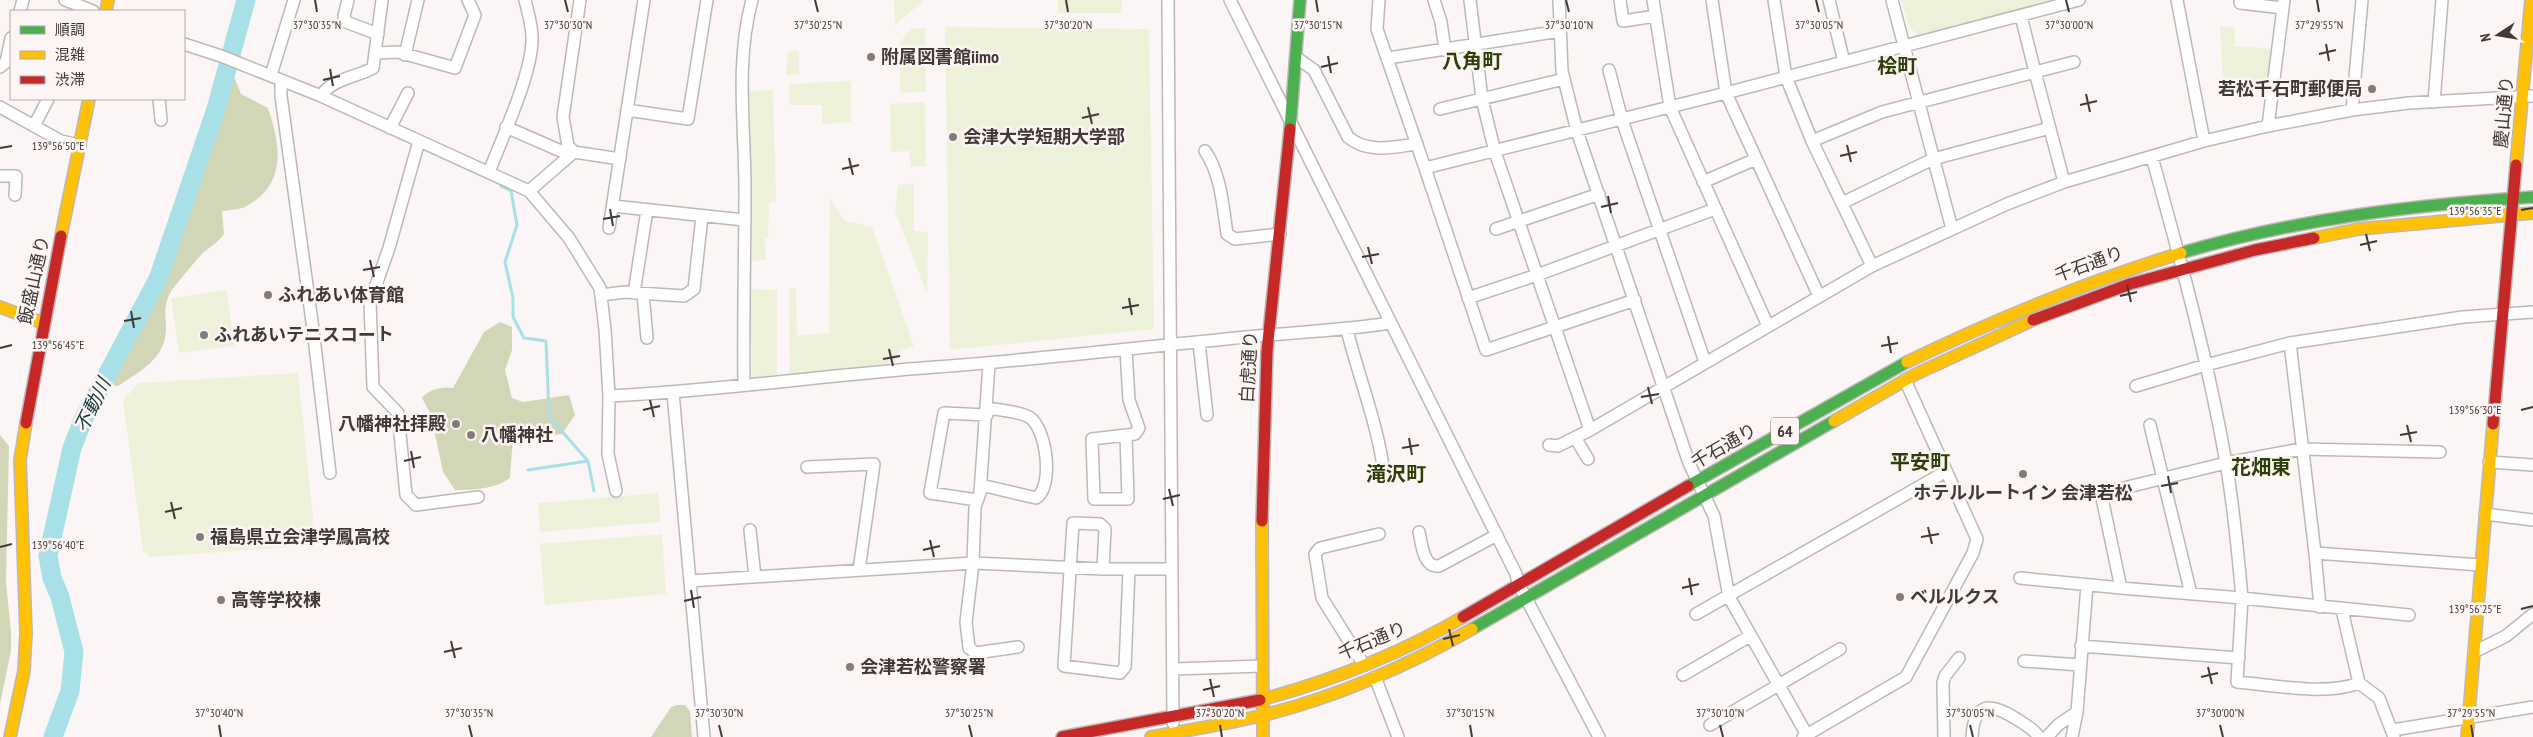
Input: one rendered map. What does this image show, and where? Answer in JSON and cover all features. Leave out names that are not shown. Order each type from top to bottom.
[{"type":"main road","name":"白虎通り","points":[[1263,737],[1262,498],[1268,335],[1291,123],[1300,0]]},
{"type":"main road","name":"慶山通り","points":[[2467,737],[2502,313],[2512,214],[2528,96],[2531,0]]},
{"type":"main road","name":"飯盛山通り","points":[[10,737],[24,671],[26,633],[21,537],[20,460],[43,323],[89,100]]},
{"type":"main road","name":"千石通り","points":[[1062,737],[1262,699],[1364,665],[1405,647],[1463,617],[1518,583],[1698,480],[1934,348],[2065,290],[2178,252],[2358,212],[2533,197]]},
{"type":"main road","name":"千石通り","points":[[1151,737],[1173,735],[1263,715],[1309,702],[1375,677],[1432,652],[1905,380],[2028,322],[2089,298],[2182,268],[2255,250],[2359,229],[2533,213]]},
{"type":"main road","points":[[0,307],[43,323]]},
{"type":"street","points":[[65,0],[91,10]]},
{"type":"street","points":[[294,0],[276,78],[281,96],[313,329],[330,473]]},
{"type":"street","points":[[348,0],[344,16],[346,22],[378,34]]},
{"type":"street","points":[[321,96],[325,89],[339,82],[362,75],[373,68],[382,0]]},
{"type":"street","points":[[405,54],[418,0]]},
{"type":"street","points":[[376,53],[405,54],[455,68],[474,15],[468,0]]},
{"type":"street","points":[[489,172],[525,77],[531,53],[531,28],[525,0]]},
{"type":"street","points":[[572,154],[568,146],[563,117],[580,0]]},
{"type":"street","points":[[609,228],[644,0]]},
{"type":"street","points":[[627,110],[688,119],[707,0]]},
{"type":"street","points":[[744,385],[742,68],[743,40],[752,0]]},
{"type":"street","points":[[1168,0],[1173,735]]},
{"type":"street","points":[[1230,0],[1497,535],[1518,583],[1599,737]]},
{"type":"street","points":[[1379,0],[1377,29],[1486,350],[1635,300]]},
{"type":"street","points":[[1434,0],[1441,22],[1445,50]]},
{"type":"street","points":[[1470,0],[1482,99],[1495,152],[1590,430]]},
{"type":"street","points":[[1559,0],[1564,79],[1577,131],[1690,463],[1706,494],[1714,516],[1729,597],[1805,736],[1906,677],[1968,562],[1977,539],[1945,472],[1905,380]]},
{"type":"street","points":[[1620,0],[1624,21],[1656,16]]},
{"type":"street","points":[[1654,0],[1670,107],[1768,326]]},
{"type":"street","points":[[1712,0],[1726,93],[1819,296]]},
{"type":"street","points":[[1774,0],[1786,77],[1812,141],[1872,266]]},
{"type":"street","points":[[1830,0],[1844,62]]},
{"type":"street","points":[[1892,0],[1917,102],[1952,229]]},
{"type":"street","points":[[1425,168],[1622,120],[2079,0]]},
{"type":"street","points":[[2177,0],[2204,141]]},
{"type":"street","points":[[2352,110],[2362,0]]},
{"type":"street","points":[[2434,102],[2442,0]]},
{"type":"street","points":[[2240,3],[2284,4],[2268,126]]},
{"type":"street","points":[[2021,16],[2064,182]]},
{"type":"street","points":[[1388,58],[1476,46],[1560,31]]},
{"type":"street","points":[[0,67],[6,62],[7,39]]},
{"type":"street","points":[[185,44],[321,96],[529,191],[569,238],[591,271],[601,295],[609,396],[608,454],[616,491]]},
{"type":"street","points":[[1297,58],[1314,70],[1348,137],[1356,144],[1364,147],[1384,149],[1417,144]]},
{"type":"street","points":[[1812,141],[1882,112],[2074,62]]},
{"type":"street","points":[[1609,70],[1622,120],[1705,362]]},
{"type":"street","points":[[1440,110],[1564,79]]},
{"type":"street","points":[[390,128],[408,93]]},
{"type":"street","points":[[1548,445],[1558,446],[1576,439],[1664,385],[1872,266],[2007,204],[2064,182],[2204,141],[2268,126],[2352,110],[2528,96]]},
{"type":"street","points":[[34,126],[47,100]]},
{"type":"street","points":[[159,100],[161,120]]},
{"type":"street","points":[[0,107],[61,141],[80,145]]},
{"type":"street","points":[[506,127],[572,154],[620,159]]},
{"type":"street","points":[[1842,203],[1933,159],[2050,128]]},
{"type":"street","points":[[419,141],[389,248],[370,302],[373,387],[398,413],[406,495],[416,504],[478,497]]},
{"type":"street","points":[[1205,151],[1211,159],[1220,189],[1227,234],[1235,239],[1280,234]]},
{"type":"street","points":[[529,191],[572,154]]},
{"type":"street","points":[[2152,157],[2206,365],[2226,463],[2235,522],[2242,598],[2237,682],[2316,689],[2348,687],[2359,683]]},
{"type":"street","points":[[1703,182],[1756,159]]},
{"type":"street","points":[[0,176],[16,176],[15,195]]},
{"type":"street","points":[[1496,229],[1599,194]]},
{"type":"street","points":[[613,206],[744,220]]},
{"type":"street","points":[[1468,298],[1537,275],[1715,209]]},
{"type":"street","points":[[647,210],[638,293],[647,338]]},
{"type":"street","points":[[601,295],[638,293],[684,296],[694,289],[702,216]]},
{"type":"street","points":[[2136,386],[2290,343],[2502,313],[2533,312]]},
{"type":"street","points":[[609,396],[673,393],[989,364],[1268,335],[1347,330],[1390,323]]},
{"type":"street","points":[[1347,330],[1362,388],[1380,442],[1384,473]]},
{"type":"street","points":[[1198,343],[1207,415]]},
{"type":"street","points":[[2290,343],[2320,607]]},
{"type":"street","points":[[1126,350],[1129,400],[1139,428],[1135,434],[1092,439],[1094,500],[1128,499],[1126,436]]},
{"type":"street","points":[[989,364],[981,485],[975,507],[973,563],[966,622],[969,648],[976,653],[1018,647]]},
{"type":"street","points":[[673,393],[704,737]]},
{"type":"street","points":[[978,500],[930,493],[944,413],[987,411],[1029,418],[1040,432],[1048,459],[1042,491],[1036,498],[981,485]]},
{"type":"street","points":[[2150,425],[2191,594]]},
{"type":"street","points":[[1576,439],[1588,459]]},
{"type":"street","points":[[2121,588],[2102,498],[2107,492],[2226,463],[2301,449],[2440,452]]},
{"type":"street","points":[[2490,462],[2533,465]]},
{"type":"street","points":[[806,467],[874,464],[859,570]]},
{"type":"street","points":[[1696,614],[1729,597],[1945,472]]},
{"type":"street","points":[[2484,514],[2533,520]]},
{"type":"street","points":[[1103,569],[1105,529],[1100,524],[1073,523],[1064,666],[1120,673],[1125,667],[1129,570]]},
{"type":"street","points":[[750,530],[756,577]]},
{"type":"street","points":[[1419,532],[1425,557],[1429,565],[1433,567],[1439,566],[1497,535]]},
{"type":"street","points":[[1364,665],[1322,598],[1315,554],[1320,548],[1379,534]]},
{"type":"street","points":[[2315,553],[2480,565]]},
{"type":"street","points":[[690,581],[973,563],[1129,570],[1171,569]]},
{"type":"street","points":[[2020,578],[2242,598],[2409,616]]},
{"type":"street","points":[[2072,737],[2077,712],[2087,585]]},
{"type":"street","points":[[2342,610],[2359,683],[2379,698],[2394,733],[2533,707]]},
{"type":"street","points":[[2474,652],[2493,644],[2531,620]]},
{"type":"street","points":[[1683,675],[1750,636]]},
{"type":"street","points":[[2082,646],[2239,658]]},
{"type":"street","points":[[1710,725],[1840,649]]},
{"type":"street","points":[[1944,737],[1943,683],[1945,676],[1959,658]]},
{"type":"street","points":[[2024,661],[2080,665]]},
{"type":"street","points":[[1174,669],[1262,666]]},
{"type":"street","points":[[1375,677],[1398,737]]},
{"type":"street","points":[[1972,737],[1973,723],[1977,714],[1980,710],[1992,707],[2001,709],[2035,730],[2039,737]]},
{"type":"street","points":[[2047,737],[2058,725],[2077,712]]},
{"type":"green space","points":[[894,0],[923,0],[923,1],[895,25]]},
{"type":"green space","points":[[1058,0],[1122,0],[1121,13],[1058,13]]},
{"type":"green space","points":[[1901,0],[2066,0],[1917,35],[1909,26]]},
{"type":"green space","points":[[2220,26],[2235,28],[2234,46],[2274,49],[2270,88],[2223,83]]},
{"type":"green space","points":[[945,27],[1149,29],[1154,329],[950,350]]},
{"type":"green space","points":[[925,28],[926,92],[900,93],[900,42],[911,29]]},
{"type":"green space","points":[[788,51],[799,51],[799,74],[786,75]]},
{"type":"green space","points":[[232,78],[235,79],[241,94],[268,108],[278,150],[274,176],[268,188],[259,198],[245,207],[222,211],[224,234],[202,254],[170,293],[166,307],[165,340],[156,357],[150,364],[118,386],[111,385],[110,377],[157,289],[206,153],[227,81]]},
{"type":"green space","points":[[851,81],[851,122],[822,124],[822,105],[789,105],[789,84]]},
{"type":"green space","points":[[773,90],[776,201],[769,203],[768,237],[765,239],[766,260],[752,261],[749,91]]},
{"type":"green space","points":[[925,102],[926,166],[911,167],[909,151],[891,152],[890,104]]},
{"type":"green space","points":[[914,183],[914,231],[928,232],[927,294],[895,211],[898,185]]},
{"type":"green space","points":[[830,199],[845,221],[872,227],[914,346],[897,353],[897,362],[790,375],[789,288],[796,288],[797,336],[829,333]]},
{"type":"green space","points":[[750,289],[777,290],[777,375],[752,378]]},
{"type":"green space","points":[[227,290],[234,346],[179,353],[171,298]]},
{"type":"green space","points":[[500,322],[512,327],[512,350],[505,370],[512,398],[523,402],[569,395],[575,415],[562,434],[554,435],[533,430],[516,431],[513,436],[510,478],[504,482],[491,487],[455,490],[443,472],[431,415],[422,398],[428,392],[436,389],[453,388],[484,332]]},
{"type":"green space","points":[[298,373],[315,538],[305,546],[150,557],[143,551],[123,400],[139,383]]},
{"type":"green space","points":[[0,435],[9,446],[6,581],[11,651],[0,704]]},
{"type":"green space","points":[[658,493],[661,522],[540,532],[538,503]]},
{"type":"green space","points":[[662,534],[666,594],[545,605],[540,544]]},
{"type":"green space","points":[[685,705],[690,711],[692,737],[651,737],[671,707]]},
{"type":"waterway","name":"不動川","points":[[53,737],[70,691],[74,652],[60,597],[52,578],[48,556],[72,448],[83,420],[158,279],[216,109],[246,0]]},
{"type":"waterway","points":[[501,186],[511,191],[517,225],[505,262],[513,298],[513,317],[524,338],[546,341],[549,414],[588,461],[594,491]]},
{"type":"waterway","points":[[528,470],[588,461]]},
{"type":"traffic: fast","points":[[1290,129],[1300,0]]},
{"type":"traffic: fast","points":[[2181,253],[2224,241],[2312,222],[2444,204],[2533,197]]},
{"type":"traffic: fast","points":[[1688,486],[1907,362]]},
{"type":"traffic: fast","points":[[1472,629],[1834,421]]},
{"type":"traffic: slow","points":[[106,10],[108,0]]},
{"type":"traffic: slow","points":[[2516,165],[2531,0]]},
{"type":"traffic: slow","points":[[61,236],[89,100]]},
{"type":"traffic: slow","points":[[2314,238],[2359,229],[2533,213]]},
{"type":"traffic: slow","points":[[1907,362],[2042,302],[2111,276],[2181,253]]},
{"type":"traffic: slow","points":[[0,307],[43,323]]},
{"type":"traffic: slow","points":[[1834,421],[1916,374],[2033,320]]},
{"type":"traffic: slow","points":[[10,737],[24,671],[26,633],[20,460],[26,423]]},
{"type":"traffic: slow","points":[[2467,737],[2493,424]]},
{"type":"traffic: slow","points":[[1262,521],[1263,737]]},
{"type":"traffic: slow","points":[[1260,700],[1313,684],[1390,655],[1463,617]]},
{"type":"traffic: slow","points":[[1151,737],[1250,718],[1291,708],[1345,690],[1422,656],[1472,629]]},
{"type":"traffic: jam","points":[[1262,521],[1267,351],[1290,129]]},
{"type":"traffic: jam","points":[[2493,424],[2516,165]]},
{"type":"traffic: jam","points":[[26,423],[61,236]]},
{"type":"traffic: jam","points":[[2033,320],[2130,284],[2255,250],[2314,238]]},
{"type":"traffic: jam","points":[[1463,617],[1688,486]]},
{"type":"traffic: jam","points":[[1062,737],[1260,700]]},
{"type":"place","name":"附属図書館iimo","points":[[871,57]]},
{"type":"place","name":"若松千石町郵便局","points":[[2372,89]]},
{"type":"place","name":"会津大学短期大学部","points":[[953,137]]},
{"type":"place","name":"ふれあい体育館","points":[[268,295]]},
{"type":"place","name":"ふれあいテニスコート","points":[[204,335]]},
{"type":"place","name":"八幡神社拝殿","points":[[456,424]]},
{"type":"place","name":"八幡神社","points":[[471,435]]},
{"type":"place","name":"ホテルルートイン 会津若松","points":[[2023,474]]},
{"type":"place","name":"福島県立会津学鳳高校","points":[[200,537]]},
{"type":"place","name":"ベルルクス","points":[[1900,597]]},
{"type":"place","name":"高等学校棟","points":[[221,600]]},
{"type":"place","name":"会津若松警察署","points":[[850,667]]},
{"type":"district","name":"八角町","points":[[1472,61]]},
{"type":"district","name":"桧町","points":[[1897,66]]},
{"type":"district","name":"平安町","points":[[1920,462]]},
{"type":"district","name":"花畑東","points":[[2261,467]]},
{"type":"district","name":"滝沢町","points":[[1396,474]]}]
